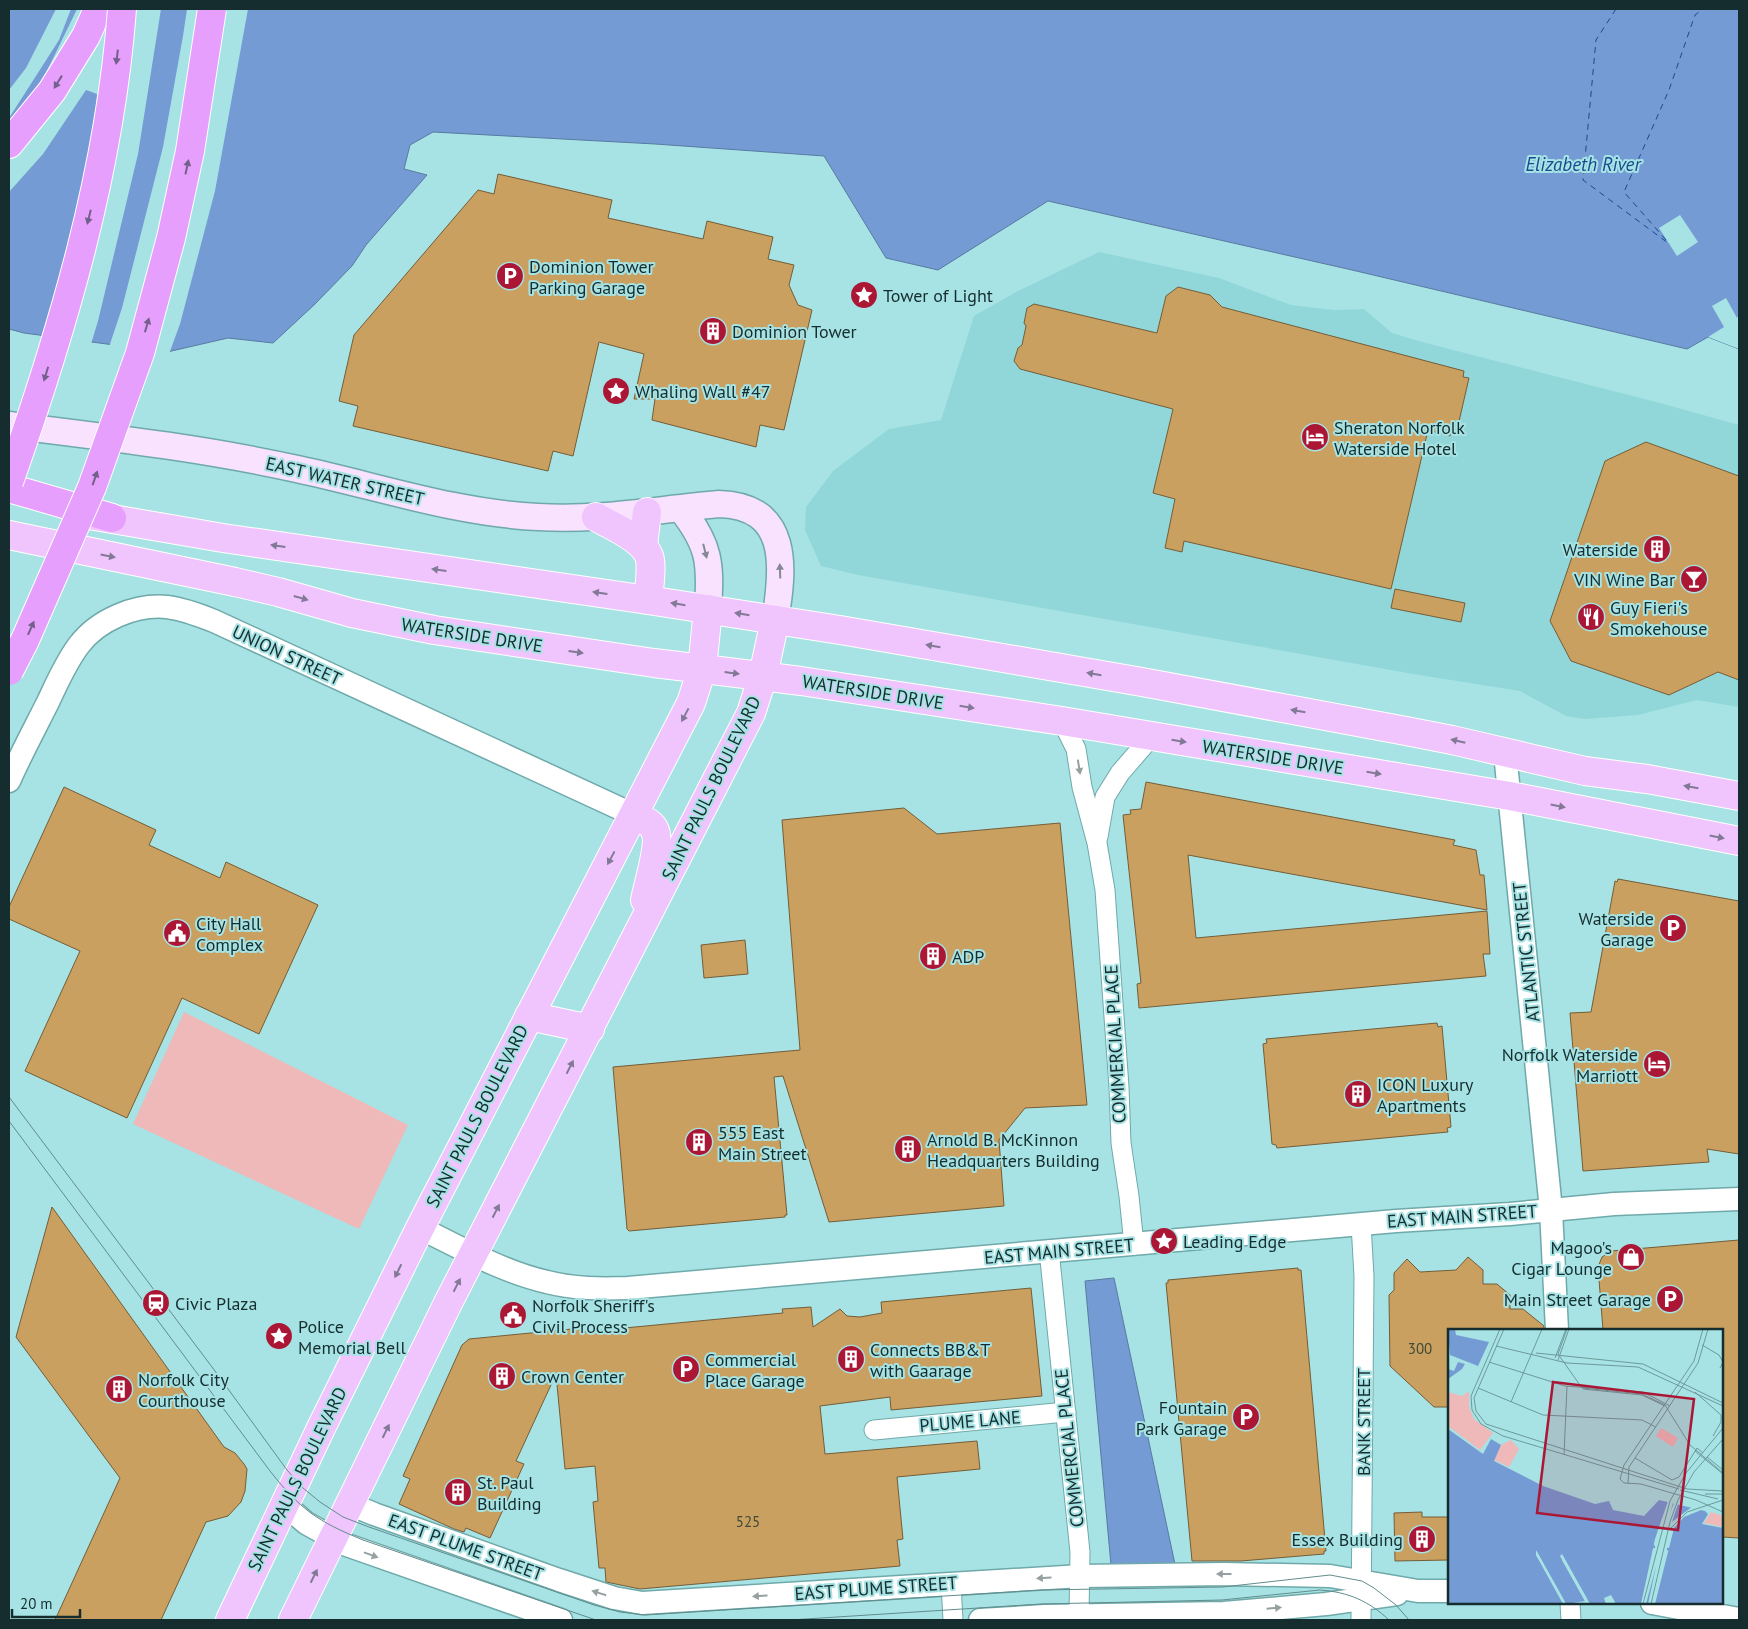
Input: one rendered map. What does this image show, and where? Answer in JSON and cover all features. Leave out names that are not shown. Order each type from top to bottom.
[{"type":"highway","points":[[9,144],[52,91],[86,36],[98,9]]},
{"type":"highway","points":[[9,482],[46,376],[70,294],[95,192],[113,92],[122,9]]},
{"type":"highway","points":[[9,671],[25,640],[92,487],[140,353],[171,238],[190,151],[212,9]]},
{"type":"highway","points":[[9,488],[112,518]]},
{"type":"main road","name":"EAST WATER STREET","points":[[9,425],[102,436],[226,455],[296,469],[404,496],[472,510],[537,517],[596,517],[730,504],[757,513],[774,534],[779,556],[780,583],[775,620]]},
{"type":"main road","points":[[9,502],[223,538],[775,620],[1151,684],[1406,731],[1585,771],[1647,779],[1739,796]]},
{"type":"main road","points":[[681,509],[699,533],[704,545],[708,569],[708,609]]},
{"type":"main road","points":[[643,546],[647,512]]},
{"type":"main road","points":[[596,517],[643,546],[649,555],[648,600]]},
{"type":"main road","name":"WATERSIDE DRIVE","points":[[9,535],[252,586],[352,613],[434,630],[702,669],[763,676],[1062,721],[1510,796],[1739,841]]},
{"type":"main road","name":"SAINT PAULS BOULEVARD","points":[[230,1620],[284,1504],[420,1228],[691,703],[702,669],[708,609]]},
{"type":"main road","name":"SAINT PAULS BOULEVARD","points":[[293,1620],[473,1254],[752,713],[763,676],[775,620]]},
{"type":"main road","points":[[634,815],[652,826],[657,836],[635,943]]},
{"type":"main road","points":[[529,1016],[590,1029]]},
{"type":"street","name":"UNION STREET","points":[[9,781],[71,656],[84,639],[101,625],[118,616],[147,608],[164,607],[181,610],[214,621],[634,815]]},
{"type":"street","name":"COMMERCIAL PLACE","points":[[1062,721],[1076,749],[1082,787],[1097,843],[1106,890],[1119,1078],[1121,1143],[1134,1244]]},
{"type":"street","name":"COMMERCIAL PLACE","points":[[1097,843],[1105,797],[1120,774],[1152,736]]},
{"type":"street","name":"ATLANTIC STREET","points":[[1505,753],[1551,1210],[1557,1329]]},
{"type":"street","name":"EAST MAIN STREET","points":[[420,1228],[473,1254],[531,1278],[565,1286],[597,1289],[677,1284],[1360,1224],[1614,1204],[1739,1199]]},
{"type":"street","name":"BANK STREET","points":[[1360,1224],[1364,1276],[1362,1600]]},
{"type":"street","name":"COMMERCIAL PLACE","points":[[1049,1250],[1080,1552],[1079,1616]]},
{"type":"street","name":"PLUME LANE","points":[[874,1430],[1066,1412]]},
{"type":"street","name":"EAST PLUME STREET","points":[[284,1504],[306,1523],[332,1539],[374,1556],[560,1620]]},
{"type":"street","name":"EAST PLUME STREET","points":[[350,1504],[559,1580],[614,1598],[642,1603],[1081,1576],[1224,1574],[1330,1576],[1362,1600]]},
{"type":"street","points":[[951,1584],[953,1620]]},
{"type":"street","name":"EAST PLUME STREET","points":[[980,1620],[1224,1613],[1362,1600],[1418,1591],[1448,1591]]},
{"type":"street","points":[[1570,1604],[1571,1620]]},
{"type":"street","points":[[1657,1604],[1739,1619]]},
{"type":"shaded area","points":[[1099,252],[1219,278],[1291,305],[1334,310],[1364,309],[1392,333],[1739,425],[1739,707],[1697,700],[1638,715],[1584,719],[1566,716],[1520,691],[1413,674],[858,575],[821,566],[805,530],[806,507],[833,471],[889,429],[941,420],[974,316],[1016,292]]},
{"type":"shaded area","points":[[184,1012],[408,1125],[359,1229],[133,1124]]},
{"type":"water","name":"Elizabeth River","points":[[9,9],[1739,9],[1739,349],[1708,337],[1687,349],[1048,201],[938,270],[886,258],[824,156],[655,144],[433,132],[410,145],[404,169],[427,175],[366,245],[352,266],[273,343],[228,338],[167,352],[24,333],[9,329]]},
{"type":"water","points":[[1114,1278],[1176,1569],[1111,1565],[1085,1281]]},
{"type":"pier","points":[[56,9],[71,9],[59,40],[9,118],[9,90],[26,68]]},
{"type":"pier","points":[[77,9],[161,9],[138,154],[91,344],[45,338],[56,303],[95,132],[97,94],[86,90],[43,154],[9,192],[9,127],[45,75]]},
{"type":"pier","points":[[187,9],[248,9],[215,191],[180,324],[169,354],[109,347],[122,308],[163,147]]},
{"type":"pier","points":[[1680,215],[1698,242],[1677,256],[1659,228]]},
{"type":"pier","points":[[1726,298],[1737,318],[1739,314],[1739,349],[1708,337],[1724,327],[1712,306]]},
{"type":"building","name":"Dominion Tower Parking Garage","points":[[498,174],[612,200],[608,218],[703,239],[707,221],[773,237],[768,259],[794,265],[789,285],[798,305],[812,310],[784,430],[760,425],[756,447],[652,420],[655,399],[634,399],[644,354],[599,342],[573,456],[553,451],[548,471],[353,426],[358,406],[339,401],[354,335],[478,190],[494,194]]},
{"type":"building","name":"Sheraton Norfolk Waterside Hotel","points":[[1178,287],[1210,295],[1222,307],[1464,371],[1463,377],[1469,378],[1457,430],[1452,429],[1450,436],[1428,430],[1391,589],[1184,541],[1182,552],[1165,548],[1175,499],[1153,493],[1173,409],[1020,369],[1014,361],[1018,348],[1022,345],[1027,308],[1034,304],[1157,333],[1166,296]]},
{"type":"building","name":"Waterside","points":[[1646,442],[1739,476],[1739,680],[1718,672],[1669,695],[1571,661],[1550,621],[1605,461]]},
{"type":"building","points":[[1395,589],[1465,603],[1461,622],[1391,608]]},
{"type":"building","points":[[1146,782],[1455,840],[1453,845],[1476,850],[1480,875],[1484,875],[1487,910],[1188,855],[1196,938],[1487,911],[1490,954],[1483,954],[1486,976],[1139,1008],[1137,984],[1141,983],[1123,815],[1131,814],[1130,810],[1141,809]]},
{"type":"building","points":[[64,787],[156,830],[149,845],[220,878],[226,862],[318,905],[259,1034],[182,998],[127,1118],[25,1071],[80,951],[9,919],[9,907]]},
{"type":"building","name":"ADP","points":[[904,808],[937,834],[1060,823],[1087,1105],[1025,1108],[999,1140],[1004,1206],[829,1222],[783,1076],[774,1077],[787,1215],[785,1217],[629,1231],[627,1229],[613,1067],[800,1050],[782,820]]},
{"type":"building","points":[[1618,879],[1739,901],[1739,1154],[1707,1149],[1709,1162],[1583,1171],[1570,1013],[1591,1012],[1615,881],[1617,882]]},
{"type":"building","points":[[745,940],[748,974],[704,978],[701,945]]},
{"type":"building","name":"ICON Luxury Apartments","points":[[1437,1023],[1438,1027],[1442,1026],[1451,1127],[1447,1128],[1448,1132],[1277,1148],[1276,1145],[1272,1144],[1263,1044],[1267,1043],[1266,1039]]},
{"type":"building","name":"Norfolk City Courthouse","points":[[52,1207],[224,1447],[235,1453],[247,1469],[245,1491],[241,1502],[228,1516],[206,1522],[161,1620],[55,1620],[120,1478],[16,1337]]},
{"type":"building","name":"Main Street Garage","points":[[1739,1240],[1739,1538],[1723,1537],[1723,1329],[1603,1329],[1598,1267],[1602,1257],[1611,1251]]},
{"type":"building","points":[[1468,1257],[1483,1270],[1483,1284],[1497,1284],[1510,1295],[1510,1309],[1523,1309],[1544,1326],[1544,1329],[1448,1329],[1448,1407],[1434,1407],[1390,1366],[1389,1295],[1394,1290],[1394,1273],[1407,1259],[1420,1272],[1456,1270]]},
{"type":"building","name":"Fountain Park Garage","points":[[1298,1268],[1298,1270],[1301,1270],[1326,1551],[1324,1551],[1324,1554],[1241,1561],[1192,1561],[1166,1283],[1168,1283],[1168,1280]]},
{"type":"building","points":[[1031,1288],[1042,1396],[891,1410],[890,1397],[820,1406],[825,1454],[977,1441],[980,1469],[897,1477],[903,1539],[897,1540],[900,1566],[640,1589],[606,1582],[605,1568],[599,1568],[593,1502],[598,1501],[595,1466],[565,1469],[556,1374],[516,1461],[524,1464],[490,1538],[466,1528],[464,1532],[454,1529],[399,1504],[410,1479],[403,1476],[462,1345],[469,1339],[582,1328],[582,1332],[783,1313],[782,1309],[811,1307],[813,1327],[840,1309],[847,1316],[860,1317],[882,1313],[881,1302]]},
{"type":"building","name":"Essex Building","points":[[1422,1512],[1422,1517],[1448,1517],[1448,1560],[1395,1561],[1394,1513]]},
{"type":"ferry route","points":[[1616,9],[1596,40],[1583,180],[1668,243]]},
{"type":"ferry route","points":[[1666,240],[1624,192],[1669,90],[1695,15],[1703,9]]},
{"type":"tram line","points":[[9,1097],[287,1470],[303,1488],[320,1502],[343,1517],[369,1527],[594,1605],[620,1612],[645,1615],[1040,1590],[1223,1587],[1330,1575],[1362,1581],[1396,1605],[1409,1620]]},
{"type":"tram line","points":[[9,1121],[270,1471],[301,1505],[333,1527],[363,1540],[596,1620]]},
{"type":"tram line","points":[[790,1620],[1041,1604],[1222,1600],[1320,1590],[1349,1595],[1366,1603],[1389,1620]]},
{"type":"place","name":"Dominion Tower Parking Garage","points":[[510,276]]},
{"type":"place","name":"Tower of Light","points":[[864,295]]},
{"type":"place","name":"Dominion Tower","points":[[713,331]]},
{"type":"place","name":"Whaling Wall #47","points":[[616,391]]},
{"type":"place","name":"Sheraton Norfolk Waterside Hotel","points":[[1315,437]]},
{"type":"place","name":"Waterside","points":[[1657,549]]},
{"type":"place","name":"VIN Wine Bar","points":[[1694,579]]},
{"type":"place","name":"Guy Fieri's Smokehouse","points":[[1591,617]]},
{"type":"place","name":"Waterside Garage","points":[[1673,928]]},
{"type":"place","name":"City Hall Complex","points":[[177,933]]},
{"type":"place","name":"ADP","points":[[933,956]]},
{"type":"place","name":"Norfolk Waterside Marriott","points":[[1657,1064]]},
{"type":"place","name":"ICON Luxury Apartments","points":[[1358,1094]]},
{"type":"place","name":"555 East Main Street","points":[[699,1142]]},
{"type":"place","name":"Arnold B. McKinnon Headquarters Building","points":[[908,1149]]},
{"type":"place","name":"Leading Edge","points":[[1164,1241]]},
{"type":"place","name":"Magoo's Cigar Lounge","points":[[1631,1257]]},
{"type":"place","name":"Main Street Garage","points":[[1670,1299]]},
{"type":"place","name":"Civic Plaza","points":[[156,1303]]},
{"type":"place","name":"Norfolk Sheriff's Civil Process","points":[[513,1315]]},
{"type":"place","name":"Police Memorial Bell","points":[[279,1336]]},
{"type":"place","name":"Connects BB&T with Gaarage","points":[[851,1359]]},
{"type":"place","name":"Commercial Place Garage","points":[[686,1369]]},
{"type":"place","name":"Crown Center","points":[[502,1376]]},
{"type":"place","name":"Norfolk City Courthouse","points":[[119,1389]]},
{"type":"place","name":"Fountain Park Garage","points":[[1246,1417]]},
{"type":"place","name":"St. Paul Building","points":[[458,1492]]},
{"type":"place","name":"Essex Building","points":[[1422,1539]]}]
